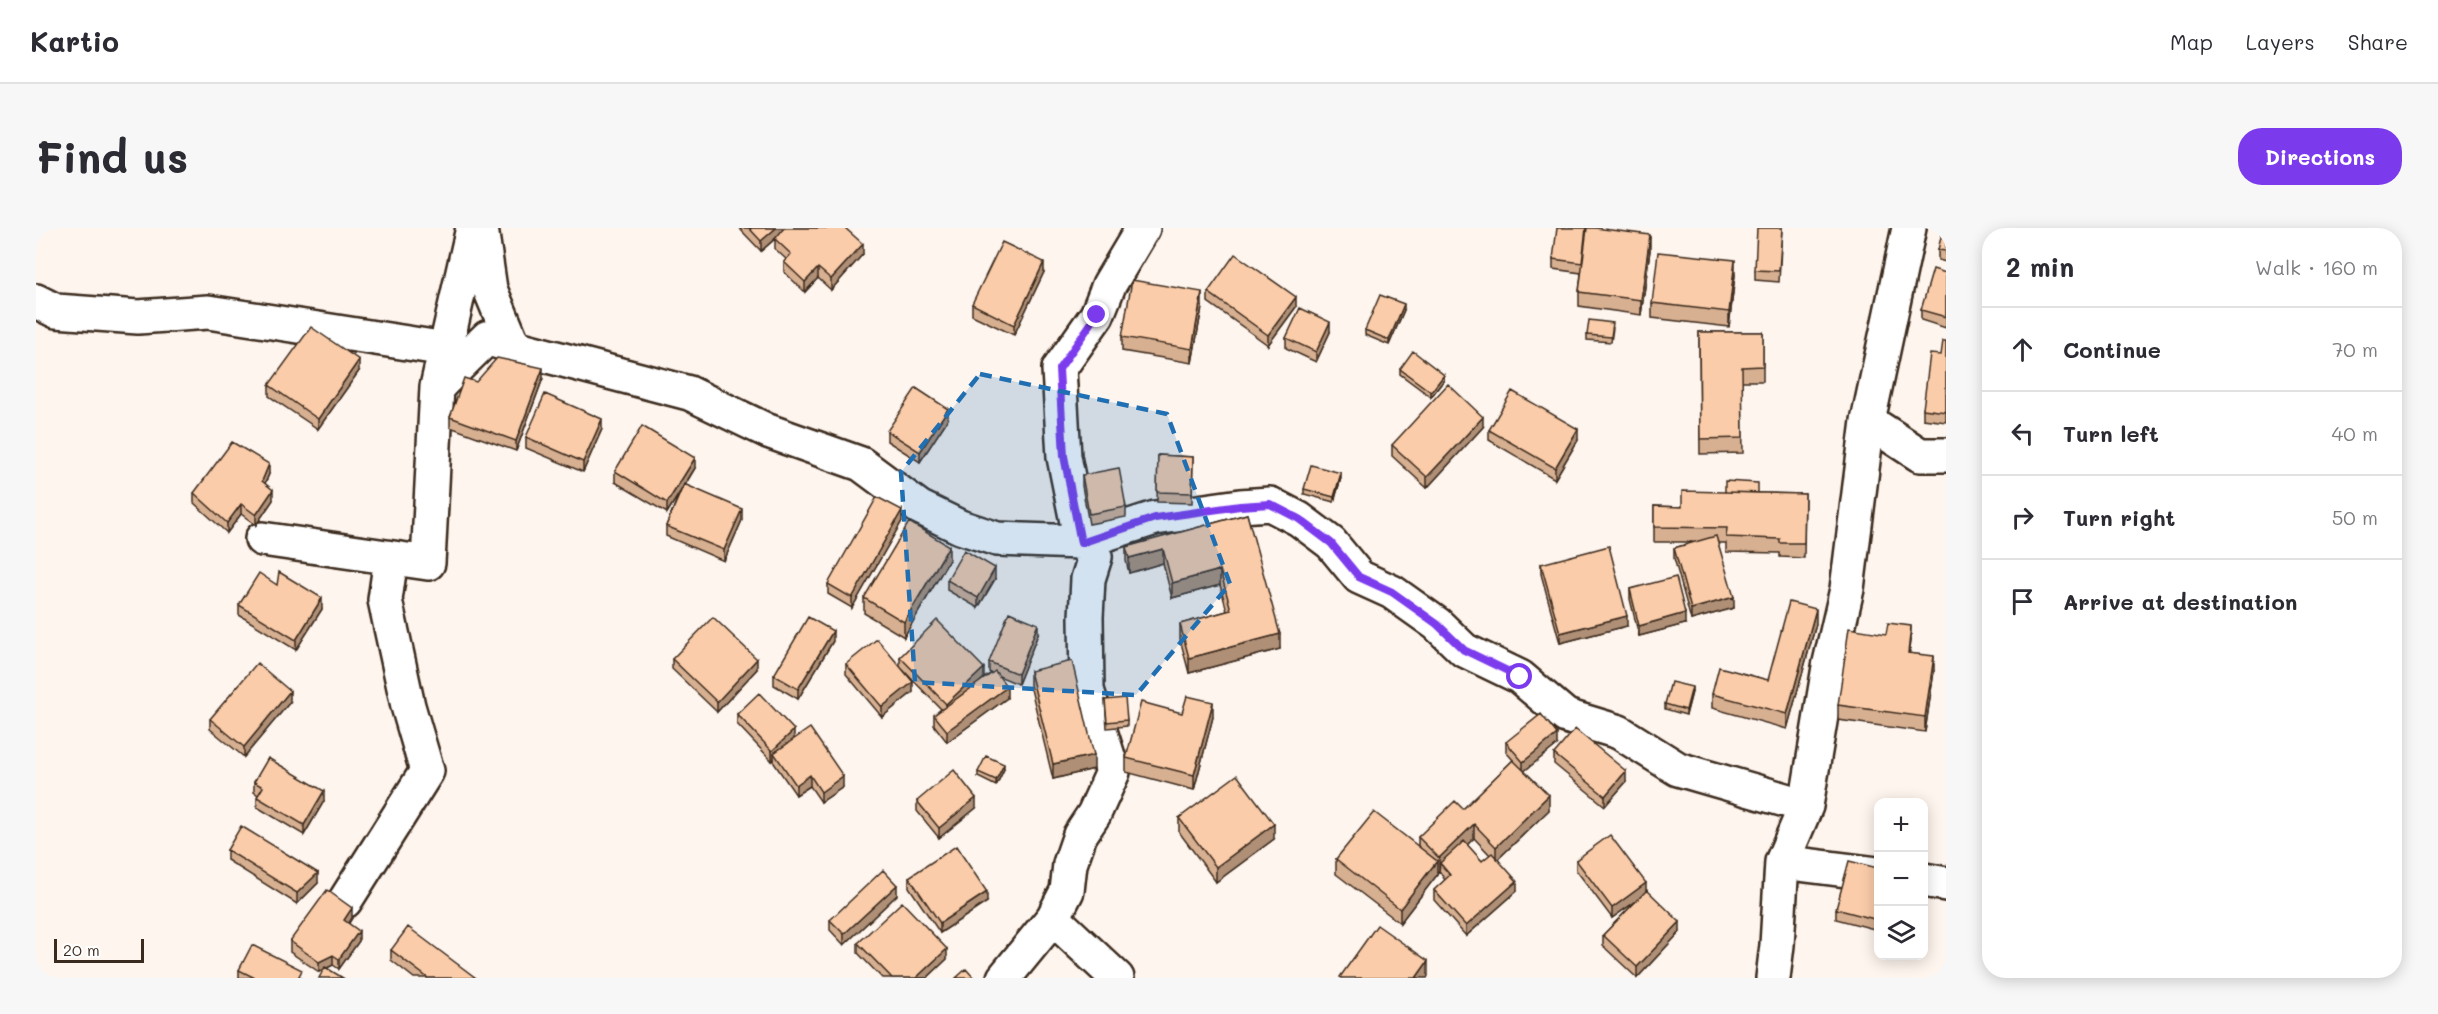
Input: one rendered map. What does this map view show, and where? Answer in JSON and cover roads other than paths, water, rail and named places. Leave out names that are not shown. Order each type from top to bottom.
[{"type":"street","points":[[262,539],[428,563],[437,387],[473,228]]},
{"type":"street","points":[[481,228],[490,289],[514,347]]},
{"type":"street","points":[[1004,978],[1053,918],[1066,891],[1070,864],[1080,836],[1094,814],[1113,772],[1087,690],[1088,579],[1095,557],[1081,543],[1064,456],[1059,369],[1097,315],[1108,285],[1143,228]]},
{"type":"street","points":[[1773,978],[1782,862],[1806,806],[1829,667],[1847,589],[1868,421],[1910,228]]},
{"type":"street","points":[[36,302],[56,311],[138,317],[208,312],[446,349]]},
{"type":"street","points":[[437,387],[487,338],[689,393],[768,431],[861,464],[919,507],[960,527],[997,539],[1081,543],[1155,518],[1270,504],[1299,519],[1331,543],[1359,577],[1392,592],[1437,624],[1464,650],[1520,677],[1566,716],[1619,732],[1678,769],[1806,806]]},
{"type":"street","points":[[1868,421],[1920,454],[1946,455]]},
{"type":"street","points":[[345,901],[427,771],[408,706],[385,600],[391,558]]},
{"type":"street","points":[[1782,862],[1874,874]]},
{"type":"street","points":[[1928,881],[1946,884]]},
{"type":"street","points":[[1053,918],[1117,978]]}]
